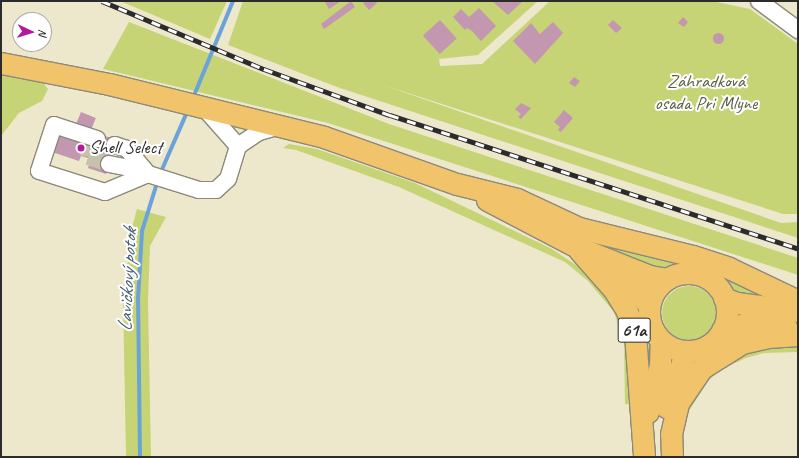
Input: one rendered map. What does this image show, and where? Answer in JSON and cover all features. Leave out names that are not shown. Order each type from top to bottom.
[{"type":"main road","points":[[1,63],[80,77],[205,109],[280,126],[384,156],[457,184],[577,247],[650,276],[667,279]]},
{"type":"main road","points":[[457,184],[517,199],[579,228],[693,256],[729,268],[798,301]]},
{"type":"main road","points":[[577,247],[640,294],[649,306]]},
{"type":"main road","name":"61a","points":[[577,247],[614,290],[626,309],[634,333],[644,457]]},
{"type":"main road","points":[[683,273],[700,274],[715,283],[724,298],[727,314],[722,330],[707,346],[686,350],[672,347],[661,340],[651,324],[649,306],[655,291],[667,279],[683,273]]},
{"type":"main road","points":[[724,298],[737,303],[798,311]]},
{"type":"main road","points":[[722,330],[745,324],[768,325],[798,331]]},
{"type":"main road","points":[[669,452],[673,420],[678,403],[702,368],[742,344],[768,338],[798,335]]},
{"type":"main road","name":"61a","points":[[643,432],[660,364],[661,340]]},
{"type":"main road","points":[[669,452],[664,415],[679,363],[686,350]]},
{"type":"street","points":[[759,1],[798,30]]},
{"type":"street","points":[[205,109],[238,146]]},
{"type":"street","points":[[93,141],[54,125],[40,171],[105,192],[143,169]]},
{"type":"street","points":[[112,155],[175,183],[199,190],[216,190],[228,179],[238,146],[259,132],[280,126]]},
{"type":"green space","points":[[120,1],[227,1],[210,39]]},
{"type":"green space","name":"Záhradková osada Pri Mlyne","points":[[243,1],[538,1],[478,55],[439,59],[440,66],[482,64],[550,1],[712,1],[750,9],[798,44],[798,214],[783,214],[383,85],[781,223],[798,222],[798,238],[337,87],[228,45]]},
{"type":"green space","points":[[129,22],[389,124],[798,258],[798,275],[328,123],[103,69]]},
{"type":"green space","points":[[1,74],[41,80],[48,89],[42,101],[19,113],[1,136]]},
{"type":"green space","points":[[289,144],[317,149],[415,183],[552,249],[594,277],[625,324],[632,405],[625,404],[624,343],[614,312],[588,281],[565,262],[399,187],[296,150],[283,148]]},
{"type":"green space","points":[[137,209],[166,217],[150,246],[148,300],[151,457],[126,457],[123,300],[132,228]]},
{"type":"green space","points":[[581,235],[689,260],[788,303],[761,301],[729,290],[718,276],[694,266],[680,265],[666,270],[647,269]]},
{"type":"green space","points":[[684,286],[694,286],[704,290],[712,298],[716,308],[716,318],[712,328],[704,336],[694,340],[684,340],[674,336],[666,328],[662,318],[662,308],[666,298],[674,290]]},
{"type":"green space","points":[[622,291],[639,300],[654,350],[645,397]]},
{"type":"green space","points":[[798,343],[798,352],[764,353],[746,358],[720,370],[708,381],[687,414],[682,413],[700,381],[751,349]]},
{"type":"building","points":[[341,1],[329,9],[325,2]]},
{"type":"building","points":[[351,1],[355,7],[324,29],[321,24]]},
{"type":"building","points":[[366,1],[376,1],[377,3],[369,10],[363,3]]},
{"type":"building","points":[[492,1],[523,1],[508,15]]},
{"type":"building","points":[[479,8],[496,26],[481,41],[472,31],[467,28],[465,30],[453,17],[461,9],[469,17]]},
{"type":"building","points":[[683,17],[688,22],[684,27],[678,23]]},
{"type":"building","points":[[440,20],[457,39],[440,54],[423,35]]},
{"type":"building","points":[[613,20],[622,28],[616,33],[608,25]]},
{"type":"building","points":[[553,22],[563,33],[535,64],[513,41],[531,23],[540,34]]},
{"type":"building","points":[[718,32],[722,34],[724,38],[722,42],[718,44],[714,42],[712,38],[714,34]]},
{"type":"building","points":[[574,77],[580,81],[575,87],[569,83]]},
{"type":"building","points":[[521,103],[531,108],[521,119],[518,117],[521,114],[515,109]]},
{"type":"building","points":[[564,110],[573,118],[561,132],[558,130],[560,127],[554,122]]},
{"type":"building","points":[[81,112],[96,118],[91,131],[76,125]]},
{"type":"building","points":[[58,132],[99,134],[117,140],[106,174],[88,168],[91,159],[81,156],[79,161],[52,152]]},
{"type":"waterway","name":"Lavičkový potok","points":[[193,98],[233,1]]},
{"type":"waterway","name":"Lavičkový potok","points":[[160,174],[188,110]]},
{"type":"waterway","name":"Lavičkový potok","points":[[140,457],[138,299],[142,231],[158,180]]},
{"type":"tunnel","points":[[90,145],[88,157],[109,164]]},
{"type":"railway","points":[[102,1],[264,69],[390,115],[798,248]]},
{"type":"place","name":"Shell Select","points":[[81,148]]}]
